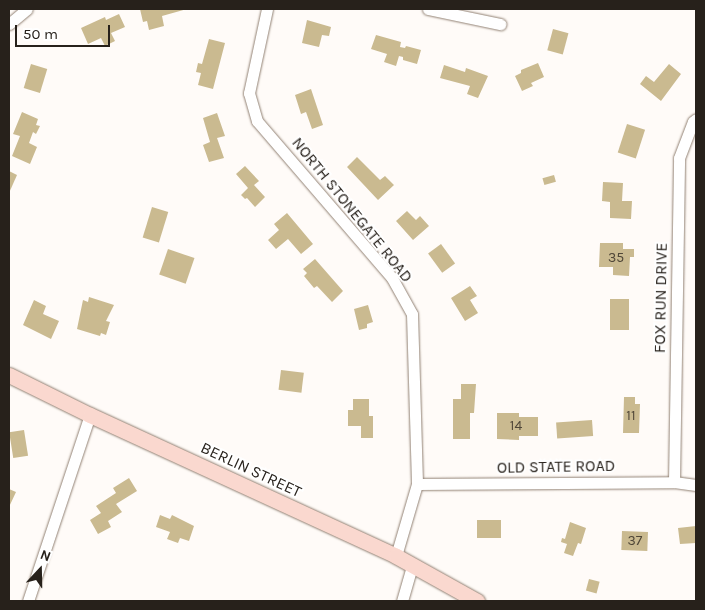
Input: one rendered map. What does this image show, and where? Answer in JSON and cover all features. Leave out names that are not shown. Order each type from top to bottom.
[{"type":"main road","name":"BERLIN STREET","points":[[9,375],[90,415],[396,556],[477,601]]},
{"type":"street","points":[[9,24],[27,9]]},
{"type":"street","name":"NORTH STONEGATE ROAD","points":[[267,9],[249,93],[257,121],[392,278],[412,314],[417,484],[396,556]]},
{"type":"street","points":[[428,9],[500,24]]},
{"type":"street","name":"FOX RUN DRIVE","points":[[674,482],[679,158],[693,122],[696,119]]},
{"type":"street","points":[[28,601],[90,415]]},
{"type":"street","name":"OLD STATE ROAD","points":[[417,484],[674,482],[696,485]]},
{"type":"street","points":[[402,601],[412,565]]},
{"type":"building","points":[[140,9],[187,9],[162,16],[164,26],[149,30],[147,21],[143,22]]},
{"type":"building","points":[[119,14],[125,27],[111,33],[115,41],[105,46],[101,38],[88,44],[81,28],[105,17],[106,20]]},
{"type":"building","points":[[307,20],[331,27],[329,36],[322,35],[319,47],[302,43]]},
{"type":"building","points":[[553,29],[568,33],[563,54],[547,50]]},
{"type":"building","points":[[376,35],[401,42],[400,47],[405,48],[406,46],[421,50],[417,64],[403,60],[403,57],[399,56],[396,66],[384,62],[387,54],[371,49]]},
{"type":"building","points":[[209,39],[225,43],[213,89],[198,85],[201,73],[196,72],[198,63],[202,64]]},
{"type":"building","points":[[538,63],[544,77],[531,83],[533,86],[522,91],[515,76],[521,73],[521,70]]},
{"type":"building","points":[[31,64],[47,69],[40,93],[24,88]]},
{"type":"building","points":[[669,64],[681,74],[661,101],[640,84],[646,76],[654,82]]},
{"type":"building","points":[[444,65],[465,72],[466,68],[488,76],[478,98],[467,94],[470,86],[440,78]]},
{"type":"building","points":[[311,89],[323,125],[312,129],[306,112],[301,114],[295,95]]},
{"type":"building","points":[[22,112],[38,119],[36,125],[40,126],[36,134],[33,132],[29,143],[37,147],[30,164],[12,156],[20,136],[13,134]]},
{"type":"building","points":[[217,113],[225,136],[217,138],[224,158],[209,162],[203,145],[210,142],[203,118]]},
{"type":"building","points":[[627,124],[645,130],[636,158],[618,153]]},
{"type":"building","points":[[357,157],[380,180],[385,176],[394,185],[378,200],[347,167]]},
{"type":"building","points":[[245,166],[259,181],[254,185],[265,197],[255,207],[247,198],[245,199],[241,195],[248,188],[236,174]]},
{"type":"building","points":[[9,171],[17,175],[9,193]]},
{"type":"building","points":[[554,175],[556,182],[544,185],[542,178]]},
{"type":"building","points":[[603,182],[623,183],[622,201],[632,201],[631,219],[610,218],[610,202],[602,201]]},
{"type":"building","points":[[152,207],[168,212],[159,243],[143,238]]},
{"type":"building","points":[[407,211],[416,220],[420,216],[429,226],[413,240],[396,221]]},
{"type":"building","points":[[287,213],[313,244],[301,254],[288,239],[276,249],[268,240],[279,230],[274,224]]},
{"type":"building","points":[[600,243],[623,243],[623,249],[634,249],[634,257],[630,257],[629,276],[613,275],[613,267],[599,267]]},
{"type":"building","points":[[441,244],[455,263],[442,273],[428,253]]},
{"type":"building","points":[[168,249],[194,258],[186,284],[159,275]]},
{"type":"building","points":[[315,259],[343,291],[332,302],[317,286],[314,288],[304,276],[307,273],[303,269]]},
{"type":"building","points":[[470,286],[477,296],[470,300],[478,313],[465,321],[451,298]]},
{"type":"building","points":[[89,297],[114,305],[106,321],[110,322],[106,335],[101,333],[100,336],[77,329],[83,300],[88,302]]},
{"type":"building","points":[[610,299],[629,299],[629,330],[610,330]]},
{"type":"building","points":[[34,300],[46,306],[43,314],[59,321],[51,339],[23,325]]},
{"type":"building","points":[[368,305],[373,322],[367,324],[367,328],[359,330],[354,309]]},
{"type":"building","points":[[281,370],[304,373],[301,393],[279,390]]},
{"type":"building","points":[[461,384],[476,384],[474,413],[470,413],[470,439],[453,439],[453,399],[461,399]]},
{"type":"building","points":[[624,397],[635,397],[635,404],[640,404],[639,433],[623,433]]},
{"type":"building","points":[[353,399],[369,399],[369,416],[373,416],[373,438],[361,438],[361,426],[348,426],[348,410],[353,410]]},
{"type":"building","points":[[497,413],[519,413],[519,417],[538,417],[538,436],[519,436],[519,440],[497,439]]},
{"type":"building","points":[[592,420],[593,436],[557,438],[556,423]]},
{"type":"building","points":[[24,430],[28,456],[13,458],[9,432]]},
{"type":"building","points":[[129,478],[137,491],[116,504],[122,512],[108,521],[111,527],[98,534],[90,520],[101,513],[96,506],[116,493],[113,488]]},
{"type":"building","points":[[9,489],[16,492],[9,507]]},
{"type":"building","points":[[160,515],[170,519],[172,515],[194,526],[189,541],[180,538],[178,543],[167,539],[170,532],[156,527]]},
{"type":"building","points":[[477,520],[501,520],[501,538],[477,538]]},
{"type":"building","points":[[570,522],[586,528],[581,544],[578,543],[573,556],[564,553],[567,544],[561,542],[562,538],[565,539]]},
{"type":"building","points":[[696,526],[696,543],[680,544],[678,528]]},
{"type":"building","points":[[622,531],[648,532],[647,551],[621,550]]},
{"type":"building","points":[[589,579],[600,582],[597,593],[586,591]]}]
